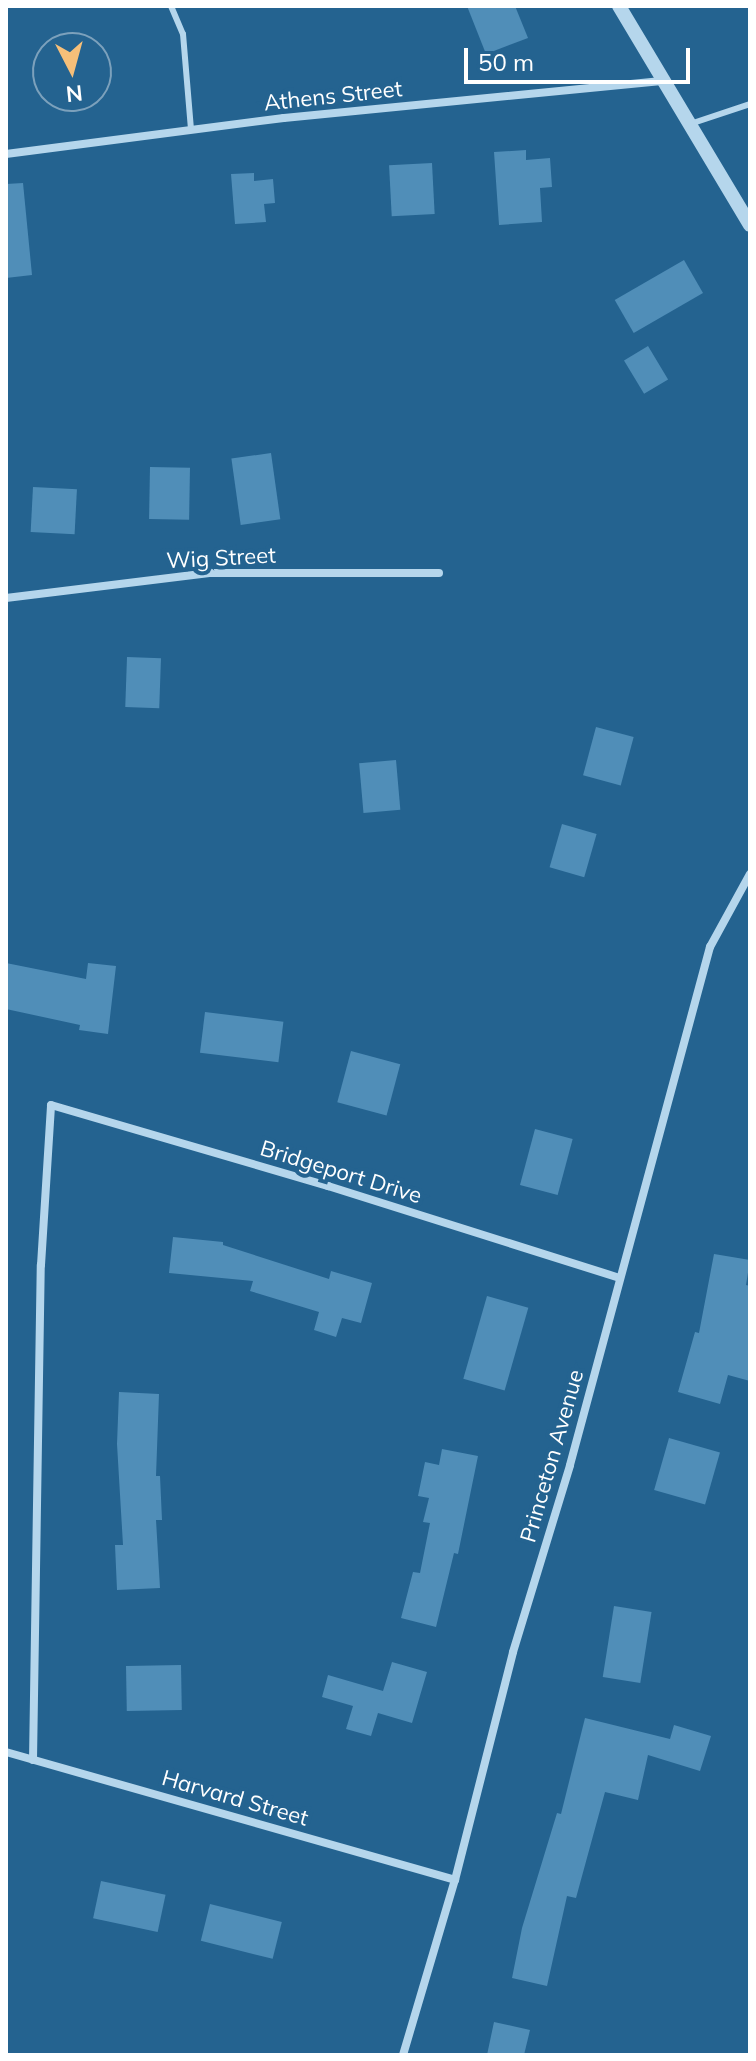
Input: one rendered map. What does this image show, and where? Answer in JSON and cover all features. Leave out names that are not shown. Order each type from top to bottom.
[{"type":"street","points":[[619,6],[750,225]]},
{"type":"street","name":"Athens Street","points":[[6,154],[191,130],[664,81]]},
{"type":"street","name":"Wig Street","points":[[6,598],[211,573],[439,573]]},
{"type":"street","name":"Princeton Avenue","points":[[403,2055],[455,1880],[513,1652],[570,1465],[710,947],[750,874]]},
{"type":"street","name":"Bridgeport Drive","points":[[33,1760],[41,1265],[51,1105],[328,1186],[619,1278]]},
{"type":"street","name":"Harvard Street","points":[[6,1752],[455,1880]]},
{"type":"lane","points":[[171,6],[183,34],[191,130]]},
{"type":"lane","points":[[690,124],[750,104]]},
{"type":"building","points":[[467,6],[515,6],[528,38],[486,54]]},
{"type":"building","points":[[526,150],[526,160],[550,158],[552,187],[540,188],[542,222],[499,225],[494,152]]},
{"type":"building","points":[[432,163],[435,214],[392,216],[389,165]]},
{"type":"building","points":[[254,173],[254,181],[273,179],[275,203],[264,204],[266,222],[235,224],[231,174]]},
{"type":"building","points":[[23,183],[32,275],[6,278],[6,184]]},
{"type":"building","points":[[684,260],[703,293],[634,333],[615,300]]},
{"type":"building","points":[[648,346],[668,379],[644,394],[624,360]]},
{"type":"building","points":[[271,453],[280,519],[241,525],[231,459]]},
{"type":"building","points":[[150,467],[190,468],[189,520],[149,519]]},
{"type":"building","points":[[33,487],[77,489],[75,534],[31,532]]},
{"type":"building","points":[[127,657],[161,658],[159,708],[125,707]]},
{"type":"building","points":[[596,727],[634,737],[621,785],[583,775]]},
{"type":"building","points":[[396,760],[400,810],[363,813],[359,763]]},
{"type":"building","points":[[562,824],[597,834],[584,877],[550,867]]},
{"type":"building","points":[[6,963],[86,979],[88,963],[116,966],[108,1034],[79,1030],[80,1025],[6,1009]]},
{"type":"building","points":[[205,1012],[283,1022],[278,1062],[200,1053]]},
{"type":"building","points":[[351,1051],[400,1064],[387,1115],[337,1102]]},
{"type":"building","points":[[535,1129],[573,1139],[558,1195],[520,1185]]},
{"type":"building","points":[[173,1237],[223,1242],[223,1245],[329,1279],[331,1271],[372,1283],[361,1323],[342,1318],[336,1337],[314,1330],[319,1312],[250,1291],[253,1281],[169,1273]]},
{"type":"building","points":[[714,1254],[750,1260],[746,1285],[750,1286],[750,1381],[728,1375],[720,1404],[678,1392],[695,1332],[699,1333]]},
{"type":"building","points":[[487,1296],[528,1308],[505,1391],[463,1379]]},
{"type":"building","points":[[119,1392],[159,1394],[156,1476],[160,1476],[162,1520],[156,1520],[160,1588],[117,1590],[115,1545],[123,1545],[117,1444]]},
{"type":"building","points":[[669,1438],[720,1453],[705,1505],[654,1490]]},
{"type":"building","points":[[442,1449],[478,1456],[458,1554],[454,1553],[436,1627],[401,1618],[413,1572],[420,1573],[430,1523],[423,1522],[429,1498],[418,1496],[425,1462],[439,1465]]},
{"type":"building","points":[[614,1606],[652,1612],[640,1683],[603,1677]]},
{"type":"building","points":[[392,1662],[427,1672],[412,1723],[378,1713],[371,1736],[346,1729],[353,1706],[322,1697],[328,1675],[383,1691]]},
{"type":"building","points":[[181,1665],[182,1710],[127,1711],[126,1666]]},
{"type":"building","points":[[585,1718],[670,1739],[674,1725],[711,1736],[700,1771],[648,1755],[638,1800],[605,1792],[576,1898],[567,1896],[547,1986],[512,1978],[522,1928],[557,1813],[561,1814]]},
{"type":"building","points":[[101,1881],[166,1895],[158,1932],[93,1918]]},
{"type":"building","points":[[210,1904],[282,1922],[273,1959],[201,1941]]},
{"type":"building","points":[[494,2022],[530,2030],[524,2055],[487,2055]]}]
